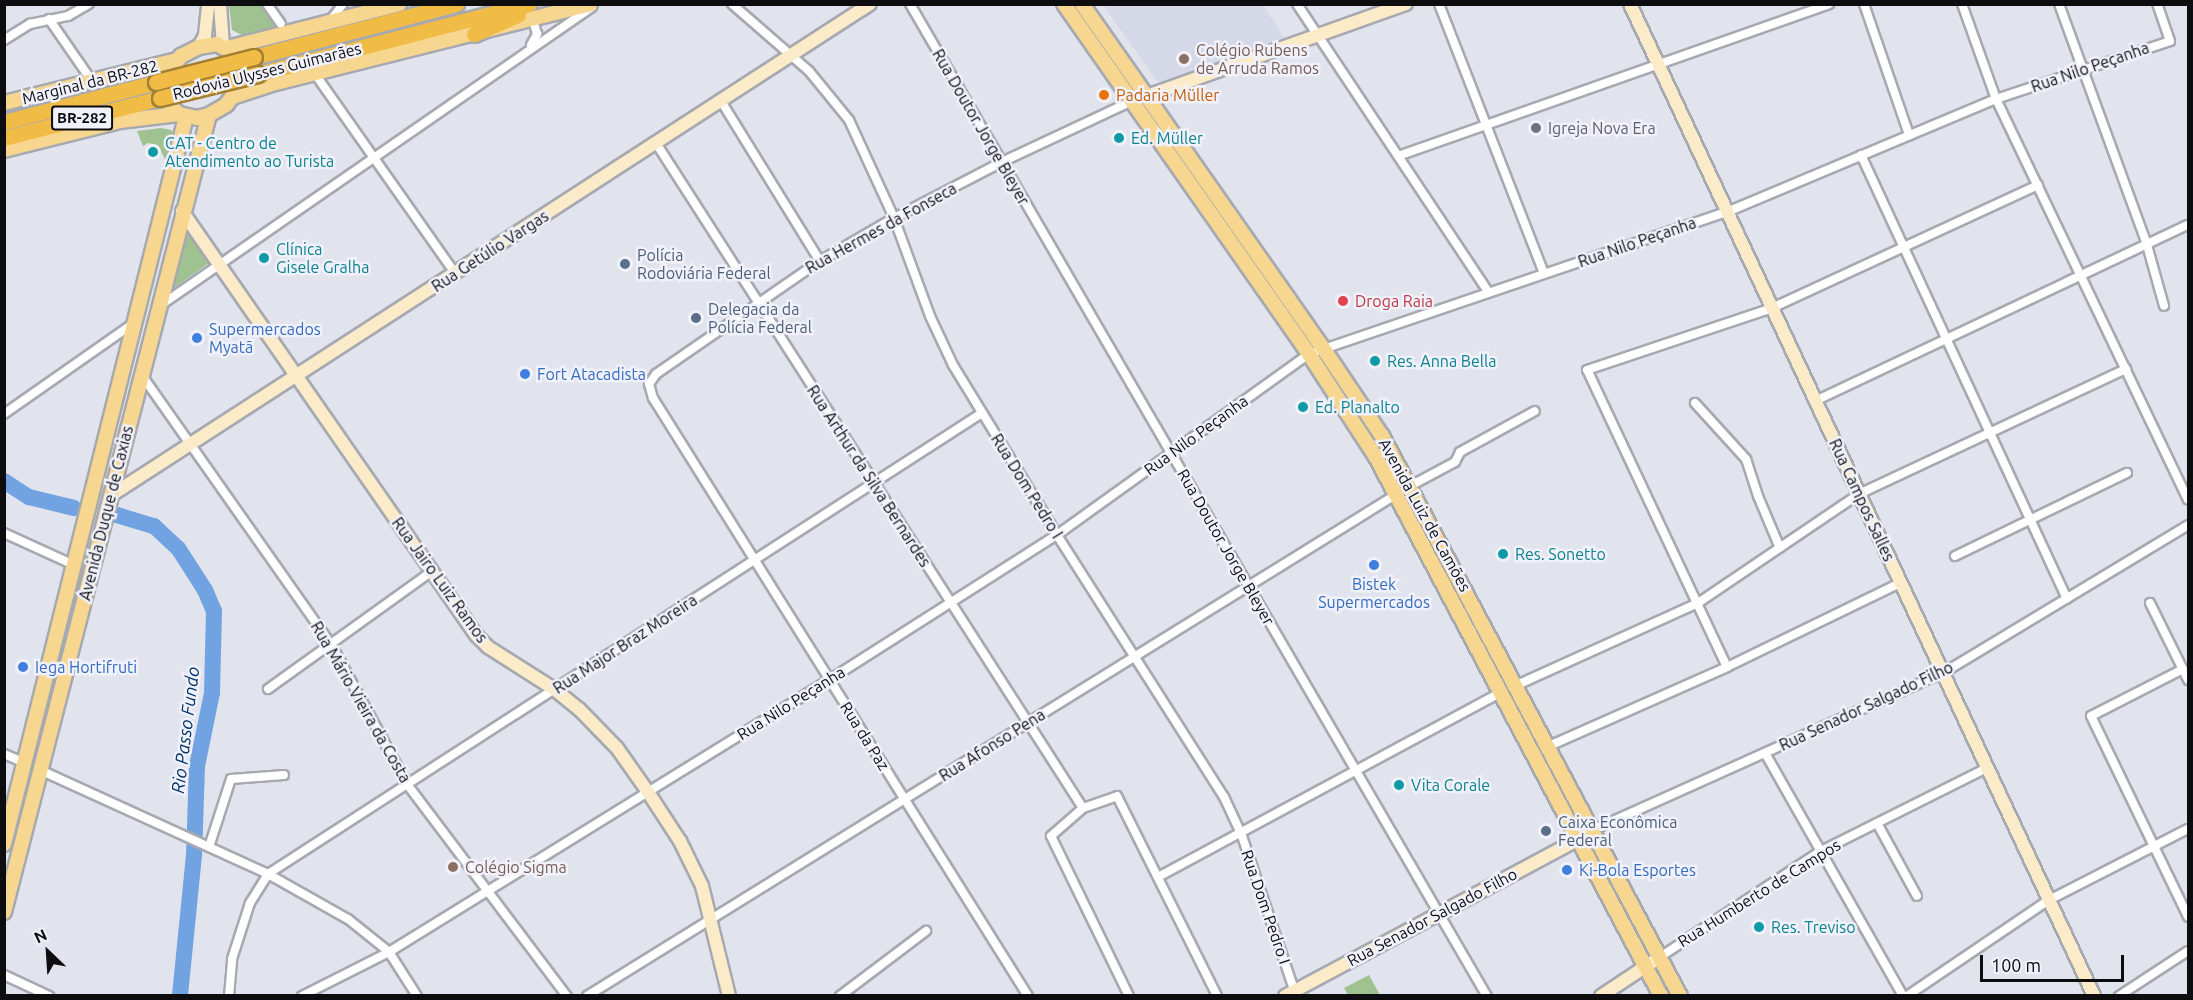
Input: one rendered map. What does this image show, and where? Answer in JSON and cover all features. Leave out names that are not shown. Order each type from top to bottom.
[{"type":"highway","name":"Rodovia Ulysses Guimarães","points":[[4,122],[456,4]]},
{"type":"highway","name":"Rodovia Ulysses Guimarães","points":[[4,138],[529,4]]},
{"type":"highway","points":[[474,34],[534,12]]},
{"type":"main road","points":[[182,115],[170,106],[166,92],[170,71],[176,60],[199,47],[225,47],[399,4]]},
{"type":"main road","points":[[534,12],[590,4]]},
{"type":"main road","name":"Avenida Luiz de Camões","points":[[1064,4],[1361,431],[1397,494],[1661,996]]},
{"type":"main road","name":"Avenida Luiz de Camões","points":[[1083,4],[1382,436],[1517,685],[1680,996]]},
{"type":"main road","points":[[232,97],[474,34]]},
{"type":"main road","points":[[4,150],[120,121],[182,115],[209,115],[226,105],[238,84],[238,68],[225,47]]},
{"type":"main road","name":"Marginal da BR-282","points":[[4,103],[176,60]]},
{"type":"main road","name":"Avenida Duque de Caxias","points":[[4,844],[134,324],[182,115]]},
{"type":"main road","name":"Avenida Duque de Caxias","points":[[4,912],[182,211],[209,115]]},
{"type":"street","points":[[4,40],[30,24],[68,16],[89,4]]},
{"type":"street","points":[[199,47],[206,35],[208,4]]},
{"type":"street","points":[[220,4],[225,47]]},
{"type":"street","points":[[267,4],[280,24]]},
{"type":"street","points":[[329,22],[343,4]]},
{"type":"street","points":[[158,307],[595,4]]},
{"type":"street","name":"Rua Dom Pedro I","points":[[732,4],[825,88],[849,120],[894,218],[940,340],[1057,535],[1224,797],[1240,833],[1289,993]]},
{"type":"street","name":"Rua Getúlio Vargas","points":[[110,496],[791,56],[852,9],[870,4]]},
{"type":"street","name":"Rua Doutor Jorge Bleyer","points":[[910,4],[1487,996]]},
{"type":"street","points":[[1298,4],[1488,292]]},
{"type":"street","points":[[1147,96],[1406,4]]},
{"type":"street","points":[[1439,4],[1544,273]]},
{"type":"street","name":"Rua Campos Salles","points":[[1630,4],[2094,996]]},
{"type":"street","points":[[1398,156],[1829,4]]},
{"type":"street","points":[[1864,4],[1909,135]]},
{"type":"street","points":[[1962,4],[1996,99],[2188,500]]},
{"type":"street","points":[[2059,4],[2147,245],[2164,306]]},
{"type":"street","name":"Rua Nilo Peçanha","points":[[302,996],[389,952],[830,680],[1057,535],[1309,354],[1727,212],[1996,99],[2170,41],[2157,4]]},
{"type":"street","points":[[529,48],[537,34],[534,12]]},
{"type":"street","points":[[50,19],[92,81]]},
{"type":"street","points":[[315,74],[454,273]]},
{"type":"street","points":[[721,101],[820,261]]},
{"type":"street","name":"Rua Hermes da Fonseca","points":[[649,384],[656,374],[759,304],[770,293],[820,261],[894,218],[1002,162],[1132,101]]},
{"type":"street","name":"Rua Arthur da Silva Bernardes","points":[[656,143],[1083,808]]},
{"type":"street","points":[[1862,155],[2067,598]]},
{"type":"street","points":[[1727,667],[1587,370],[1772,308],[2038,185]]},
{"type":"street","name":"Rua Jairo Luiz Ramos","points":[[182,211],[466,622],[488,647],[554,689],[602,730],[648,792],[692,863],[711,918],[729,996]]},
{"type":"street","points":[[1815,401],[2188,225]]},
{"type":"street","points":[[4,414],[134,324]]},
{"type":"street","points":[[1517,685],[1698,603],[1859,494],[2126,369]]},
{"type":"street","name":"Rua Mário Vieira da Costa","points":[[141,374],[331,644],[407,784],[567,996]]},
{"type":"street","name":"Rua da Paz","points":[[649,384],[653,398],[1028,996]]},
{"type":"street","points":[[1695,403],[1746,459],[1758,496],[1780,548]]},
{"type":"street","points":[[1410,486],[1455,462],[1460,452],[1535,411]]},
{"type":"street","name":"Rua Major Braz Moreira","points":[[268,874],[982,413]]},
{"type":"street","points":[[1955,556],[2127,473]]},
{"type":"street","name":"Rua Afonso Pena","points":[[586,996],[1397,494]]},
{"type":"street","name":"Rua Senador Salgado Filho","points":[[1593,830],[1943,673],[2188,525]]},
{"type":"street","points":[[4,533],[74,565]]},
{"type":"street","points":[[268,689],[432,571]]},
{"type":"street","points":[[1549,746],[1727,667],[1900,583]]},
{"type":"street","points":[[2150,603],[2188,680]]},
{"type":"street","points":[[2183,669],[2091,716],[2188,917]]},
{"type":"street","points":[[1158,877],[1501,692]]},
{"type":"street","points":[[1765,753],[1905,996],[2049,900],[2188,829]]},
{"type":"street","points":[[4,754],[25,764]]},
{"type":"street","name":"Rua Humberto de Campos","points":[[1601,996],[1821,851],[1987,768]]},
{"type":"street","points":[[40,770],[268,874],[363,929],[389,952],[417,996]]},
{"type":"street","points":[[209,847],[231,779],[284,775]]},
{"type":"street","points":[[1129,996],[1051,836],[1083,808],[1117,796],[1217,996]]},
{"type":"street","points":[[1876,823],[1917,896]]},
{"type":"street","name":"Rua Senador Salgado Filho","points":[[1289,993],[1579,839]]},
{"type":"street","points":[[229,996],[232,959],[250,903],[268,874]]},
{"type":"street","points":[[840,996],[926,931]]},
{"type":"street","points":[[2119,996],[2188,951]]},
{"type":"street","points":[[4,975],[49,996]]},
{"type":"shaded area","name":"Colégio Rubens de Arruda Ramos","points":[[1103,5],[1263,5],[1285,39],[1161,83],[1156,80]]},
{"type":"green space","points":[[229,5],[260,5],[277,29],[246,37],[232,30]]},
{"type":"green space","points":[[1070,5],[1076,5],[1307,333],[1304,334],[1283,306]]},
{"type":"green space","points":[[161,128],[171,130],[176,137],[168,164],[157,145],[148,143],[143,146],[137,131]]},
{"type":"green space","points":[[184,225],[209,263],[168,292]]},
{"type":"green space","points":[[1326,362],[1369,421],[1612,879],[1604,870],[1397,478]]},
{"type":"green space","points":[[1369,975],[1380,995],[1348,995],[1344,988]]},
{"type":"waterway","name":"Rio Passo Fundo","points":[[4,481],[29,497],[74,508]]},
{"type":"waterway","name":"Rio Passo Fundo","points":[[117,515],[154,526],[178,548],[205,590],[214,611],[212,693],[197,766],[194,855],[180,996]]},
{"type":"place","name":"Colégio Rubens de Arruda Ramos","points":[[1184,59]]},
{"type":"place","name":"Padaria Müller","points":[[1104,95]]},
{"type":"place","name":"Igreja Nova Era","points":[[1536,128]]},
{"type":"place","name":"Ed. Müller","points":[[1119,138]]},
{"type":"place","name":"CAT - Centro de Atendimento ao Turista","points":[[153,152]]},
{"type":"place","name":"Clínica Gisele Gralha","points":[[264,258]]},
{"type":"place","name":"Polícia Rodoviária Federal","points":[[625,264]]},
{"type":"place","name":"Droga Raia","points":[[1343,301]]},
{"type":"place","name":"Delegacia da Polícia Federal","points":[[696,318]]},
{"type":"place","name":"Supermercados Myatã","points":[[197,338]]},
{"type":"place","name":"Res. Anna Bella","points":[[1375,361]]},
{"type":"place","name":"Fort Atacadista","points":[[525,374]]},
{"type":"place","name":"Ed. Planalto","points":[[1303,407]]},
{"type":"place","name":"Res. Sonetto","points":[[1503,554]]},
{"type":"place","name":"Bistek Supermercados","points":[[1374,565]]},
{"type":"place","name":"Iega Hortifruti","points":[[23,667]]},
{"type":"place","name":"Vita Corale","points":[[1399,785]]},
{"type":"place","name":"Caixa Econômica Federal","points":[[1546,831]]},
{"type":"place","name":"Colégio Sigma","points":[[453,867]]},
{"type":"place","name":"Ki-Bola Esportes","points":[[1567,870]]},
{"type":"place","name":"Res. Treviso","points":[[1759,927]]}]
